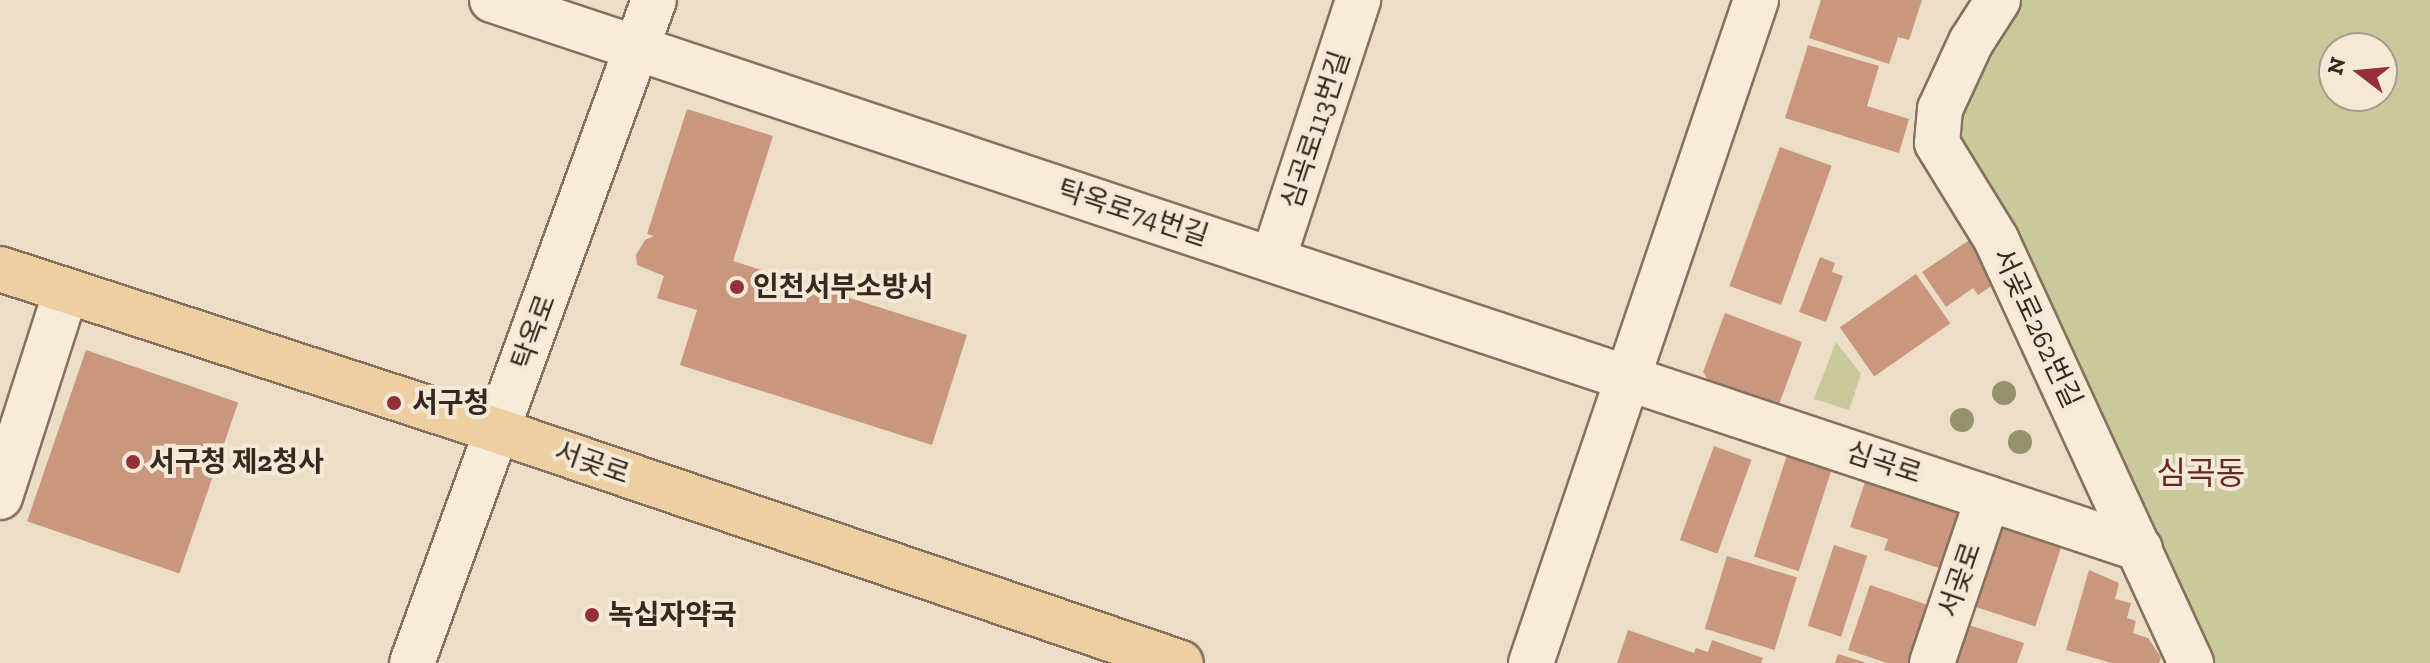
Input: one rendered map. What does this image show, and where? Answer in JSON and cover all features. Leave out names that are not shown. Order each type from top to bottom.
[{"type":"main road","name":"서곶로","points":[[0,269],[498,431],[1181,663]]},
{"type":"street","name":"탁옥로74번길","points":[[492,0],[1627,378]]},
{"type":"street","name":"탁옥로","points":[[412,663],[654,0]]},
{"type":"street","name":"심곡로113번길","points":[[1273,259],[1358,0]]},
{"type":"street","points":[[1531,663],[1756,0]]},
{"type":"street","name":"서곶로262번길","points":[[1998,0],[1971,42],[1940,109],[1937,143],[1996,239],[2191,663]]},
{"type":"street","points":[[0,497],[66,292]]},
{"type":"street","name":"심곡로","points":[[1627,378],[2140,549]]},
{"type":"street","name":"서곶로","points":[[1932,663],[1988,498]]},
{"type":"green space","points":[[2014,0],[2430,0],[2430,663],[2213,663],[1949,121]]},
{"type":"green space","points":[[1836,342],[1861,374],[1849,410],[1814,399]]},
{"type":"building","points":[[1821,0],[1922,0],[1909,40],[1898,37],[1889,64],[1809,38]]},
{"type":"building","points":[[1808,45],[1879,66],[1867,106],[1909,119],[1899,153],[1785,118]]},
{"type":"building","name":"인천서부소방서","points":[[687,109],[773,136],[733,261],[967,335],[932,445],[680,365],[697,310],[657,298],[664,276],[637,265],[636,255],[645,240],[654,236],[647,234]]},
{"type":"building","points":[[1780,147],[1832,166],[1781,305],[1729,286]]},
{"type":"building","points":[[1971,239],[1999,281],[1978,295],[1973,288],[1946,307],[1922,272]]},
{"type":"building","points":[[1820,257],[1835,263],[1832,272],[1843,276],[1826,322],[1799,312]]},
{"type":"building","points":[[1916,274],[1950,323],[1874,376],[1840,327]]},
{"type":"building","points":[[1725,313],[1802,342],[1775,415],[1715,392],[1703,372]]},
{"type":"building","name":"서구청 제2청사","points":[[86,350],[238,402],[179,574],[27,521]]},
{"type":"building","points":[[1714,446],[1752,460],[1717,554],[1680,540]]},
{"type":"building","points":[[1788,452],[1833,467],[1799,571],[1754,557]]},
{"type":"building","points":[[1868,473],[1969,507],[1948,571],[1884,550],[1888,539],[1850,527]]},
{"type":"building","points":[[1995,524],[2062,546],[2035,626],[1969,605]]},
{"type":"building","points":[[1834,545],[1867,556],[1841,637],[1808,626]]},
{"type":"building","points":[[1727,556],[1797,577],[1775,650],[1705,629]]},
{"type":"building","points":[[2089,570],[2119,583],[2115,599],[2131,603],[2127,618],[2136,621],[2133,633],[2148,638],[2161,657],[2159,663],[2112,663],[2066,650]]},
{"type":"building","points":[[1870,585],[1928,605],[1909,663],[1887,663],[1848,650]]},
{"type":"building","points":[[1966,624],[2024,643],[2017,663],[1953,663]]},
{"type":"building","points":[[1628,630],[1694,653],[1696,648],[1708,652],[1712,640],[1763,658],[1761,663],[1617,663]]},
{"type":"building","points":[[1838,654],[1864,662],[1864,663],[1835,663]]},
{"type":"place","name":"인천서부소방서","points":[[737,287]]},
{"type":"place","name":"서구청","points":[[394,403]]},
{"type":"place","name":"서구청 제2청사","points":[[133,462]]},
{"type":"place","name":"녹십자약국","points":[[592,615]]},
{"type":"district","name":"심곡동","points":[[2201,473]]}]
